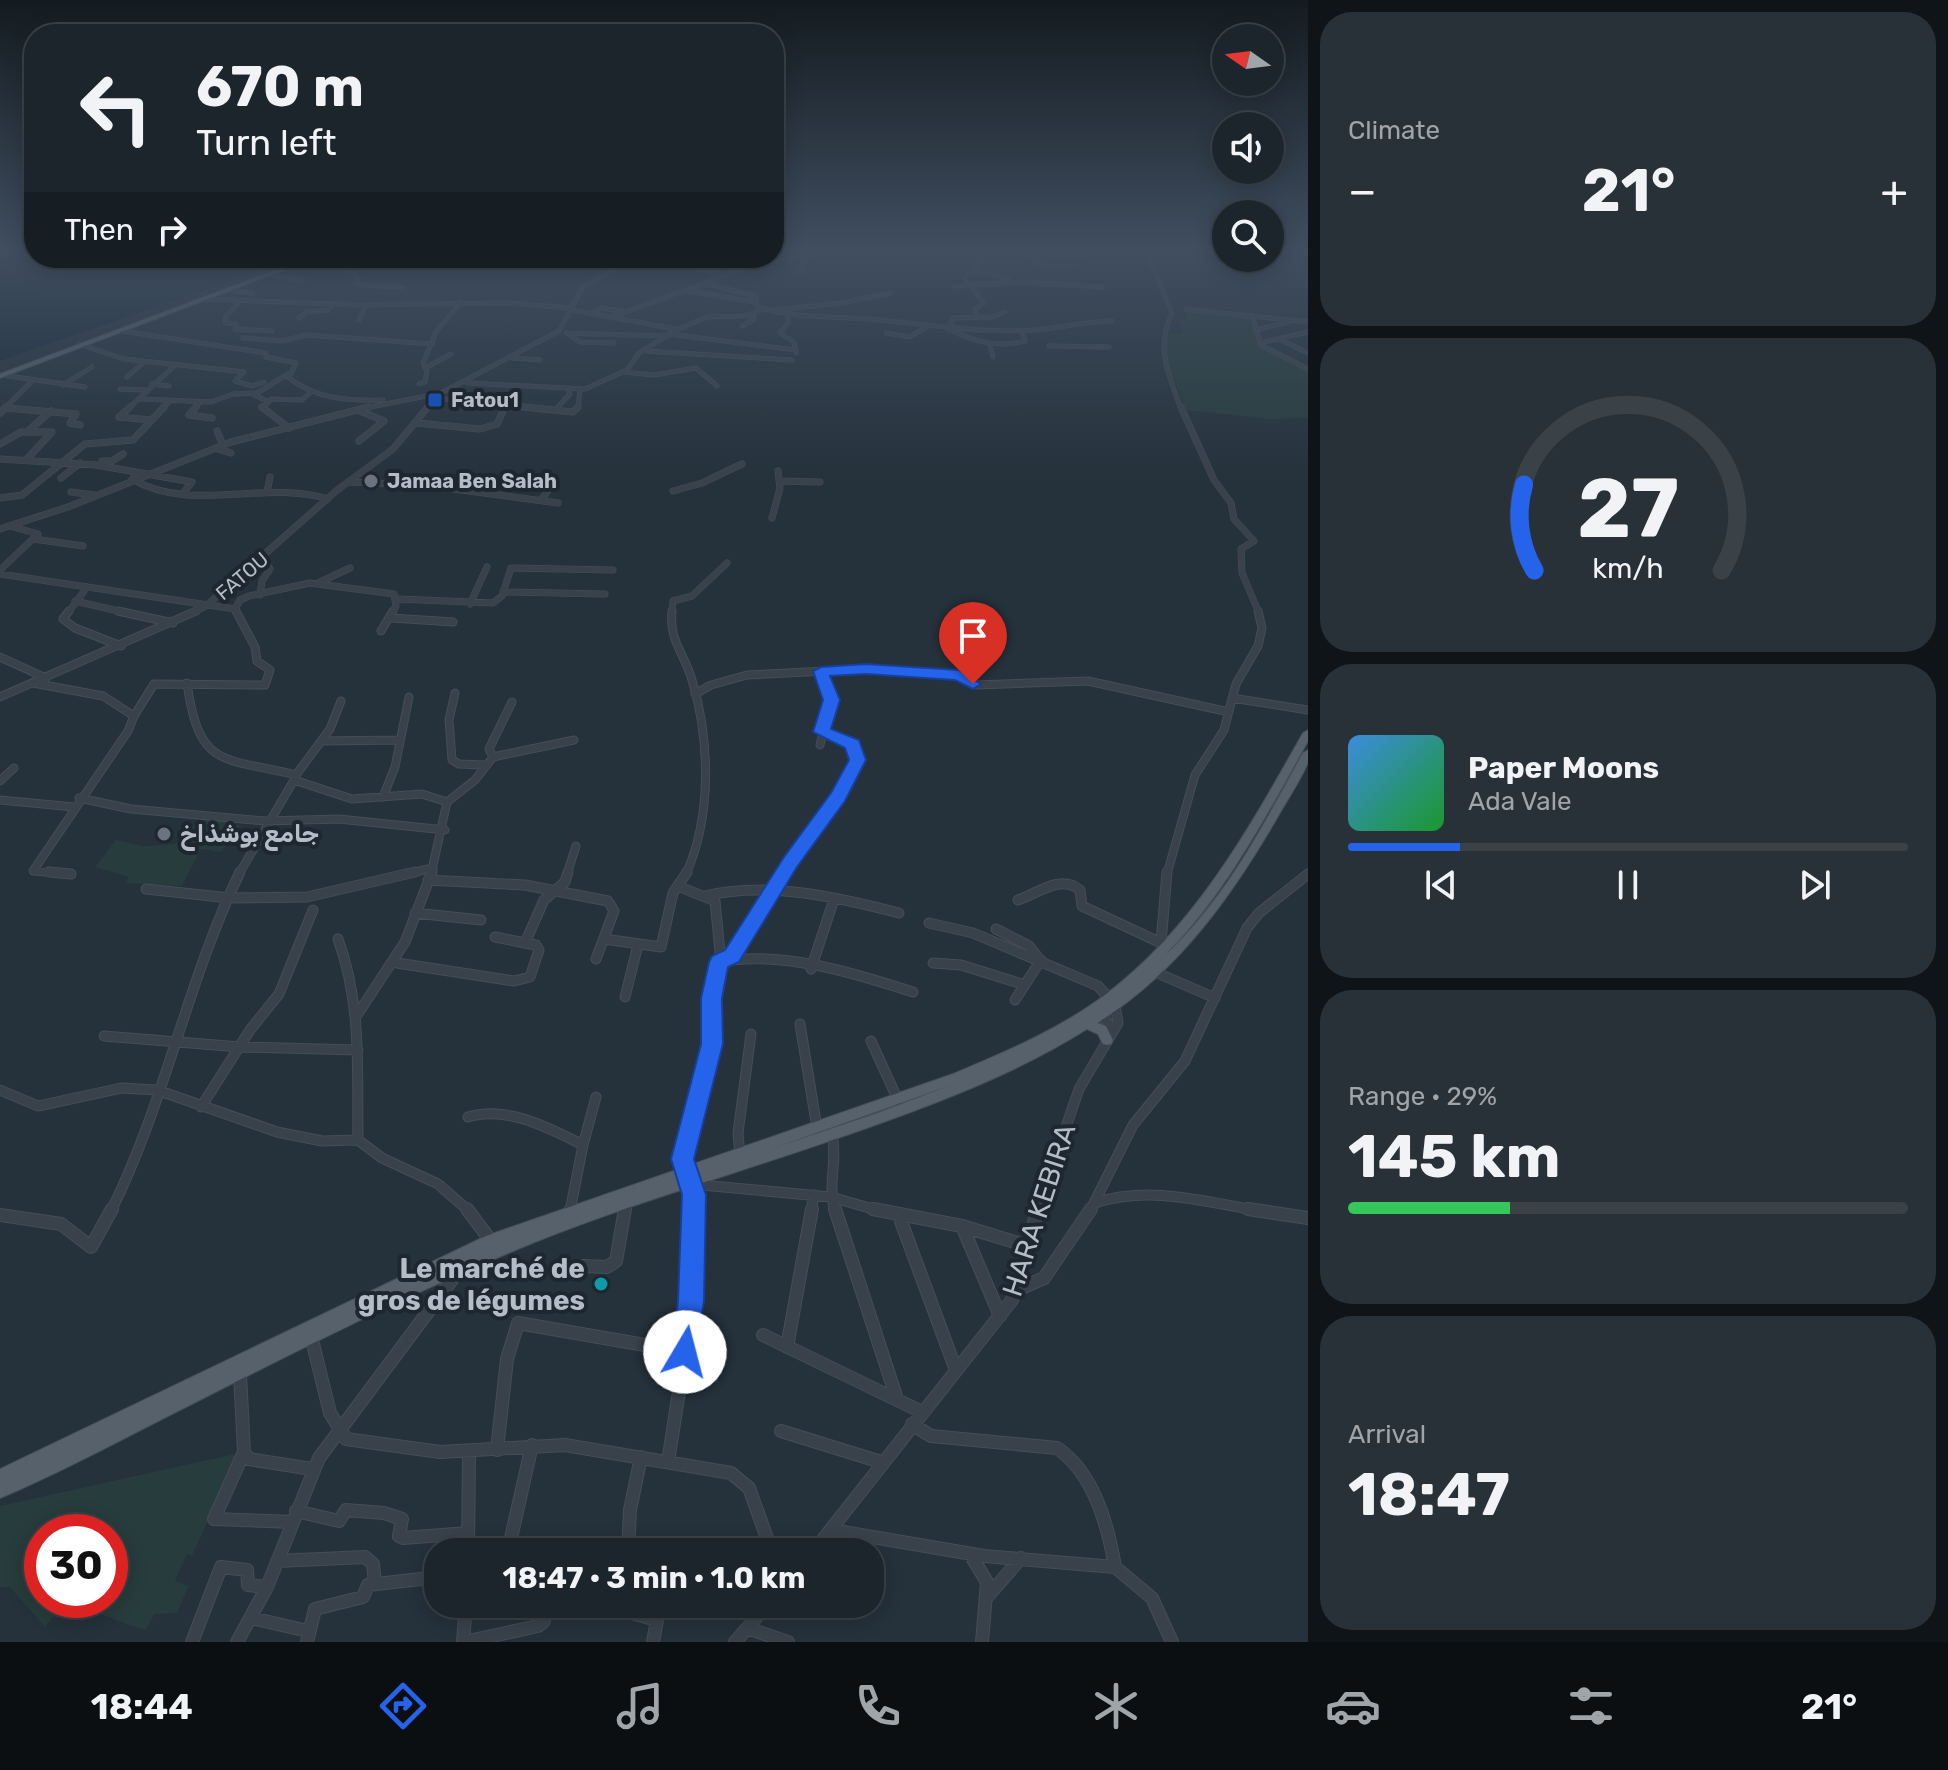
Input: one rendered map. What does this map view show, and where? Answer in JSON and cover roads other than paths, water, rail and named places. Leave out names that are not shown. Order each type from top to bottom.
[{"type":"main road","points":[[0,375],[132,327]]},
{"type":"main road","points":[[81,345],[134,327]]},
{"type":"main road","points":[[1113,1001],[1168,946],[1214,908],[1308,733]]},
{"type":"main road","points":[[1252,839],[1308,753]]},
{"type":"main road","points":[[0,1477],[240,1374],[310,1334],[497,1252],[625,1206],[740,1155],[1012,1061],[1100,1010],[1155,972],[1168,946]]},
{"type":"main road","points":[[0,1490],[73,1448],[310,1334],[491,1241],[570,1213],[832,1134],[1012,1061],[1087,1024],[1100,1010]]},
{"type":"main road","points":[[1087,1024],[1102,1030],[1107,1040]]},
{"type":"street","points":[[235,327],[235,329],[272,331],[263,340]]},
{"type":"street","points":[[419,384],[425,382],[423,361],[440,327]]},
{"type":"street","name":"FATOU","points":[[0,697],[206,606],[348,482],[393,449],[436,397],[556,334],[564,327]]},
{"type":"street","points":[[657,327],[676,330]]},
{"type":"street","points":[[462,383],[524,383],[580,391],[624,372],[645,350],[667,335],[691,327]]},
{"type":"street","points":[[645,350],[793,362],[796,350],[791,338],[780,333],[785,327]]},
{"type":"street","points":[[918,327],[949,330],[1056,327]]},
{"type":"street","points":[[1165,327],[1165,365],[1192,438],[1231,503],[1234,519],[1254,541],[1241,549],[1239,563],[1241,576],[1258,606],[1262,636],[1256,652],[1240,675],[1218,741],[1202,760],[1179,823],[1160,922],[1168,946]]},
{"type":"street","points":[[1255,327],[1260,343],[1308,369]]},
{"type":"street","points":[[1256,330],[1270,327]]},
{"type":"street","points":[[886,333],[909,337],[926,328]]},
{"type":"street","points":[[949,330],[990,345],[1025,341],[1022,330]]},
{"type":"street","points":[[122,331],[266,353],[282,341]]},
{"type":"street","points":[[1260,343],[1308,332]]},
{"type":"street","points":[[566,333],[580,342],[614,343]]},
{"type":"street","points":[[556,334],[667,335],[796,350]]},
{"type":"street","points":[[243,338],[282,341],[298,340],[307,335],[433,344]]},
{"type":"street","points":[[1278,339],[1308,350]]},
{"type":"street","points":[[81,345],[173,367],[243,371],[235,381],[250,386],[275,381],[292,382],[346,401],[397,400]]},
{"type":"street","points":[[990,345],[993,357]]},
{"type":"street","points":[[1049,346],[1109,347]]},
{"type":"street","points":[[141,399],[200,402],[256,393],[288,374],[296,363],[266,357],[266,353]]},
{"type":"street","points":[[425,368],[451,354]]},
{"type":"street","points":[[511,358],[540,360]]},
{"type":"street","points":[[127,377],[144,362]]},
{"type":"street","points":[[63,385],[92,367]]},
{"type":"street","points":[[151,420],[119,417],[173,367]]},
{"type":"street","points":[[624,372],[654,375],[696,368],[717,386]]},
{"type":"street","points":[[288,374],[292,382]]},
{"type":"street","points":[[0,375],[31,382],[85,387]]},
{"type":"street","points":[[0,413],[31,382]]},
{"type":"street","points":[[120,389],[169,386]]},
{"type":"street","points":[[256,393],[255,398],[267,401],[302,400],[312,391]]},
{"type":"street","points":[[556,409],[569,391]]},
{"type":"street","points":[[436,397],[576,411],[580,391]]},
{"type":"street","name":"FATOU","points":[[0,529],[223,445],[397,400],[436,397]]},
{"type":"street","points":[[0,498],[22,495],[89,443],[128,443],[170,401]]},
{"type":"street","points":[[267,401],[261,408],[263,413],[289,428]]},
{"type":"street","points":[[200,402],[189,415],[212,418]]},
{"type":"street","points":[[417,423],[480,429],[497,424],[505,406]]},
{"type":"street","points":[[6,408],[78,414],[70,423],[80,425]]},
{"type":"street","points":[[359,441],[384,421],[360,410]]},
{"type":"street","points":[[28,431],[51,411]]},
{"type":"street","points":[[0,444],[14,434],[28,431],[52,433],[26,460]]},
{"type":"street","points":[[217,431],[223,445]]},
{"type":"street","points":[[215,448],[231,453]]},
{"type":"street","points":[[65,463],[112,461],[123,454]]},
{"type":"street","points":[[1,457],[81,463],[192,482],[183,493]]},
{"type":"street","points":[[61,478],[81,463]]},
{"type":"street","points":[[673,491],[702,483],[742,464]]},
{"type":"street","points":[[772,518],[778,471]]},
{"type":"street","points":[[267,492],[270,477]]},
{"type":"street","points":[[132,479],[148,490],[208,496],[295,490],[328,499]]},
{"type":"street","points":[[779,481],[820,482]]},
{"type":"street","points":[[348,482],[424,485],[558,503]]},
{"type":"street","points":[[509,483],[550,488],[541,500]]},
{"type":"street","points":[[71,492],[96,495]]},
{"type":"street","points":[[202,504],[208,496]]},
{"type":"street","points":[[500,509],[506,497]]},
{"type":"street","points":[[0,572],[34,539],[37,532],[10,526]]},
{"type":"street","points":[[34,539],[83,546]]},
{"type":"street","points":[[260,595],[260,585],[270,569],[263,558]]},
{"type":"street","points":[[604,939],[657,948],[664,944],[673,893],[680,887],[695,854],[707,774],[706,747],[692,679],[672,639],[671,606],[673,601],[692,596],[727,563]]},
{"type":"street","points":[[470,604],[487,567]]},
{"type":"street","points":[[235,609],[240,600],[316,584],[350,568]]},
{"type":"street","points":[[316,584],[394,594],[398,599],[493,603],[503,592],[511,568],[613,570]]},
{"type":"street","points":[[0,572],[235,609]]},
{"type":"street","points":[[87,587],[63,619],[75,628],[121,646]]},
{"type":"street","points":[[503,592],[605,594]]},
{"type":"street","points":[[381,631],[392,618],[398,599]]},
{"type":"street","points":[[75,601],[173,623]]},
{"type":"street","points":[[71,874],[33,871],[128,731],[140,703],[154,684],[265,685],[270,670],[257,661],[254,645],[235,609]]},
{"type":"street","points":[[392,618],[453,622]]},
{"type":"street","points":[[0,657],[46,678]]},
{"type":"street","points":[[695,694],[711,685],[747,675],[866,669],[959,675],[976,685],[1088,681],[1229,712]]},
{"type":"street","points":[[820,745],[831,700],[821,671]]},
{"type":"street","points":[[692,679],[711,685]]},
{"type":"street","points":[[33,683],[93,693],[124,707],[134,716]]},
{"type":"street","points":[[187,683],[192,726],[205,747],[232,763],[295,778],[340,796],[422,794],[447,802]]},
{"type":"street","points":[[455,693],[449,720],[452,760],[459,764],[484,765]]},
{"type":"street","points":[[383,797],[409,697]]},
{"type":"street","points":[[1232,698],[1308,710]]},
{"type":"street","points":[[0,1215],[58,1221],[79,1233],[91,1247],[128,1174],[241,866],[265,821],[341,708],[341,701]]},
{"type":"street","points":[[493,757],[489,749],[512,702]]},
{"type":"street","points":[[124,707],[140,703]]},
{"type":"street","points":[[719,962],[732,956],[839,796],[858,760],[853,744],[822,732]]},
{"type":"street","points":[[321,741],[400,740]]},
{"type":"street","points":[[357,1015],[397,963],[445,830],[447,802],[475,780],[493,757],[574,740]]},
{"type":"street","points":[[0,781],[14,768]]},
{"type":"street","points":[[0,800],[77,802],[265,821],[339,819],[445,830]]},
{"type":"street","points":[[525,943],[544,900],[560,890],[576,846]]},
{"type":"street","points":[[146,889],[230,898],[307,897],[433,868]]},
{"type":"street","points":[[1017,1290],[1037,1284],[1052,1271],[1094,1203],[1133,1125],[1185,1061],[1247,928],[1259,913],[1308,874]]},
{"type":"street","points":[[428,880],[560,890],[613,905],[614,911],[596,959]]},
{"type":"street","points":[[1018,900],[1060,882],[1069,882],[1080,890],[1082,906],[1168,946]]},
{"type":"street","points":[[668,1462],[685,1352],[692,1271],[694,1195],[682,1159],[712,1044],[712,998],[719,962],[718,908],[715,901],[680,887]]},
{"type":"street","points":[[705,896],[718,891],[772,892],[834,899],[899,913]]},
{"type":"street","points":[[811,969],[834,899]]},
{"type":"street","points":[[201,1107],[282,987],[313,910]]},
{"type":"street","points":[[415,913],[481,920]]},
{"type":"street","points":[[929,923],[973,933],[1041,960],[1098,986],[1113,1001]]},
{"type":"street","points":[[996,929],[1029,946],[1041,960]]},
{"type":"street","points":[[397,963],[523,981],[530,977],[539,950],[536,945],[495,937]]},
{"type":"street","points":[[338,939],[350,972],[357,1015],[358,1140]]},
{"type":"street","points":[[625,997],[638,945]]},
{"type":"street","points":[[732,956],[870,979],[913,992]]},
{"type":"street","points":[[1015,1000],[1041,960]]},
{"type":"street","points":[[933,963],[961,965],[1025,985]]},
{"type":"street","points":[[1155,972],[1215,998]]},
{"type":"street","name":"HARA KEBIRA","points":[[825,1538],[881,1462],[1000,1316],[1017,1290],[1046,1179],[1079,1089],[1092,1062],[1118,1023],[1113,1001]]},
{"type":"street","points":[[1100,1010],[1110,1031],[1107,1040]]},
{"type":"street","points":[[800,1024],[817,1128]]},
{"type":"street","points":[[740,1155],[738,1133],[751,1034]]},
{"type":"street","points":[[104,1036],[175,1039],[240,1047],[358,1050]]},
{"type":"street","points":[[871,1041],[898,1100]]},
{"type":"street","points":[[0,1090],[38,1106],[121,1088],[157,1090],[277,1132],[322,1141],[358,1140],[383,1160],[429,1179],[452,1195],[481,1224],[491,1241]]},
{"type":"street","points":[[570,1213],[596,1097]]},
{"type":"street","points":[[468,1117],[483,1110],[583,1145]]},
{"type":"street","points":[[832,1134],[836,1150],[831,1197],[897,1399]]},
{"type":"street","points":[[688,1179],[831,1197],[899,1216],[962,1226],[1028,1246]]},
{"type":"street","points":[[1094,1203],[1123,1194],[1149,1193],[1308,1218]]},
{"type":"street","points":[[787,1347],[814,1195]]},
{"type":"street","points":[[583,1266],[607,1267],[616,1261],[625,1206]]},
{"type":"street","points":[[899,1216],[956,1370]]},
{"type":"street","points":[[962,1226],[1000,1316]]},
{"type":"street","points":[[237,1642],[267,1587],[312,1469],[460,1269]]},
{"type":"street","points":[[497,1450],[507,1359],[518,1323],[685,1352]]},
{"type":"street","points":[[310,1334],[338,1430],[346,1439],[469,1452],[565,1445],[731,1473],[742,1479],[755,1500],[767,1538]]},
{"type":"street","points":[[763,1335],[922,1412]]},
{"type":"street","points":[[240,1374],[244,1452],[214,1519],[294,1516],[339,1521],[346,1510],[384,1513],[402,1519],[399,1536],[403,1538],[468,1533]]},
{"type":"street","points":[[912,1424],[931,1436],[1057,1448],[1067,1452],[1078,1467],[1100,1512],[1115,1567]]},
{"type":"street","points":[[781,1431],[881,1462]]},
{"type":"street","points":[[511,1538],[532,1445]]},
{"type":"street","points":[[244,1452],[249,1459],[312,1469]]},
{"type":"street","points":[[468,1538],[469,1452]]},
{"type":"street","points":[[629,1538],[630,1510],[641,1457]]},
{"type":"street","points":[[832,1530],[969,1554],[1115,1567],[1134,1578],[1149,1594],[1172,1642]]},
{"type":"street","points":[[969,1554],[983,1572],[988,1596],[982,1642]]},
{"type":"street","points":[[277,1561],[365,1557],[373,1564],[375,1584]]},
{"type":"street","points":[[988,1596],[1021,1558]]},
{"type":"street","points":[[192,1642],[221,1567],[243,1568],[247,1570],[248,1585],[267,1587]]},
{"type":"street","points":[[251,1618],[308,1637],[315,1609],[363,1597],[368,1585],[424,1579]]},
{"type":"street","points":[[465,1618],[463,1642],[538,1626],[544,1618]]},
{"type":"street","points":[[649,1618],[656,1620],[653,1642]]},
{"type":"street","points":[[735,1642],[756,1618]]},
{"type":"street","points":[[747,1628],[788,1642]]},
{"type":"water","points":[[0,327],[99,327],[0,361]]},
{"type":"place","name":"Fatou1","points":[[435,400]]},
{"type":"place","name":"Jamaa Ben Salah","points":[[371,481]]},
{"type":"place","name":"جامع بوشذاخ","points":[[164,834]]},
{"type":"place","name":"Le marché de gros de légumes","points":[[601,1284]]}]
